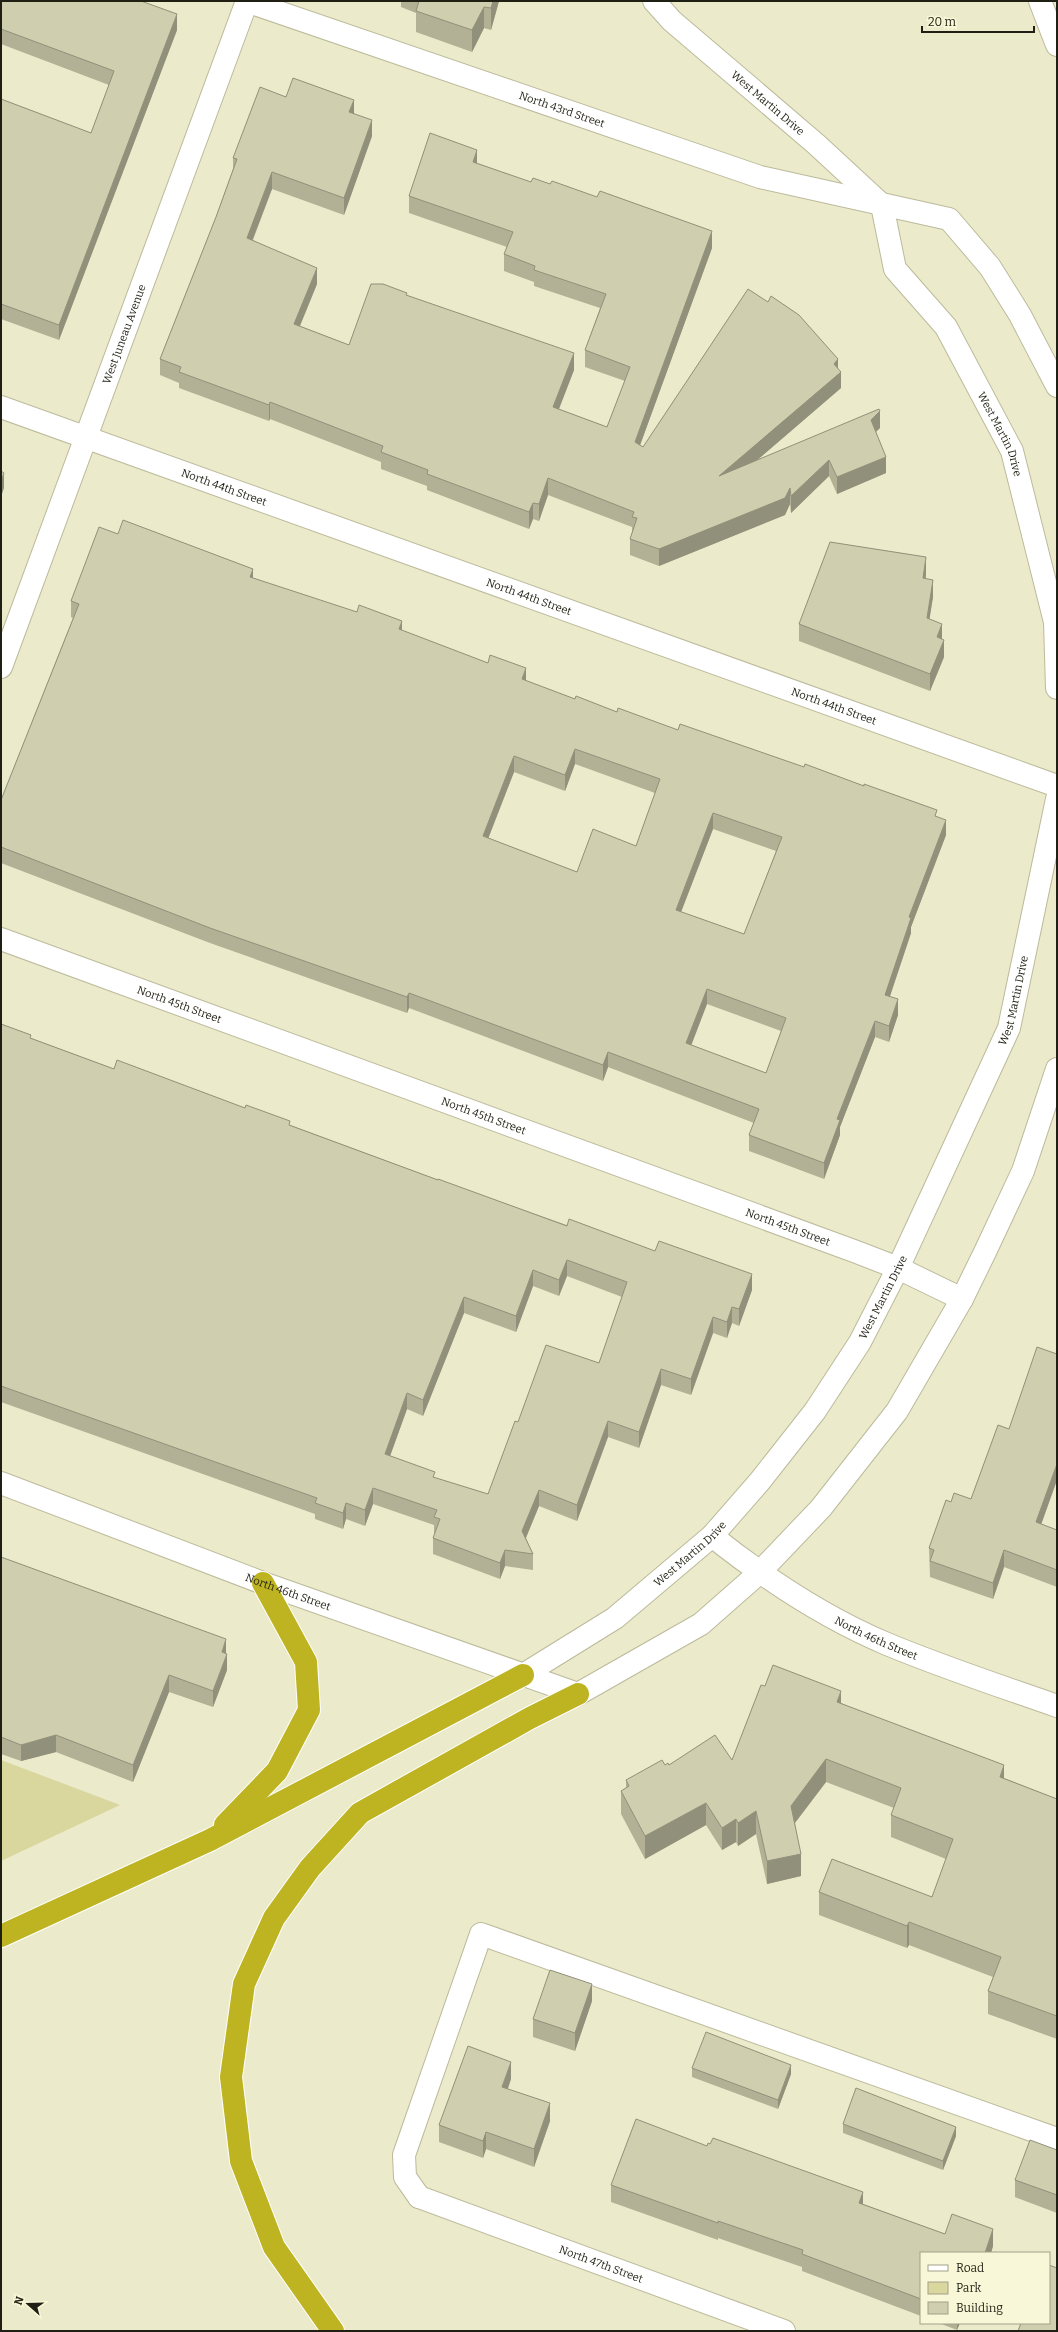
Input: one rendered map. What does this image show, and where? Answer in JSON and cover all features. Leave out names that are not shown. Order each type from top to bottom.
[{"type":"highway","points":[[210,1840],[277,1771],[310,1710],[306,1662],[263,1582]]},
{"type":"highway","points":[[1,1936],[210,1840],[524,1676]]},
{"type":"highway","points":[[333,2331],[274,2247],[241,2161],[231,2077],[244,1984],[274,1918],[310,1868],[360,1813],[530,1718],[578,1694]]},
{"type":"street","name":"North 43rd Street","points":[[247,1],[760,177],[882,205]]},
{"type":"street","name":"West Juneau Avenue","points":[[1,667],[247,1]]},
{"type":"street","name":"West Martin Drive","points":[[654,1],[672,21],[816,144],[882,205],[896,269],[946,327],[1012,451],[1055,622],[1057,688]]},
{"type":"street","points":[[1040,1],[1057,44]]},
{"type":"street","points":[[882,205],[949,219],[990,268],[1020,315],[1057,386]]},
{"type":"street","name":"North 44th Street","points":[[1,407],[1057,786]]},
{"type":"street","name":"West Martin Drive","points":[[524,1676],[615,1618],[712,1536],[760,1481],[815,1411],[860,1342],[898,1268],[1009,1028],[1057,800]]},
{"type":"street","name":"North 45th Street","points":[[1,939],[898,1268],[962,1299]]},
{"type":"street","points":[[578,1694],[701,1624],[759,1573],[821,1508],[896,1411],[962,1299],[1023,1171],[1057,1069]]},
{"type":"street","name":"North 46th Street","points":[[1,1483],[263,1582],[578,1694]]},
{"type":"street","name":"North 46th Street","points":[[712,1536],[759,1573],[826,1614],[886,1644],[1057,1706]]},
{"type":"street","name":"North 47th Street","points":[[784,2331],[419,2197],[405,2176],[404,2155],[481,1934],[1057,2139]]},
{"type":"green space","points":[[1,1760],[120,1805],[1,1861]]},
{"type":"building","points":[[1,1],[141,1],[177,14],[59,325],[1,304],[1,99],[91,133],[114,71],[1,29]]},
{"type":"building","points":[[419,1],[493,1],[491,8],[484,7],[472,30],[416,11]]},
{"type":"building","points":[[293,78],[354,100],[349,112],[372,120],[344,198],[272,172],[247,238],[317,268],[294,324],[349,345],[371,284],[383,284],[407,293],[406,295],[574,353],[553,407],[607,427],[630,367],[585,350],[606,294],[534,270],[535,266],[504,254],[513,232],[409,196],[430,133],[477,150],[473,162],[531,182],[533,178],[550,184],[552,181],[597,197],[600,191],[712,231],[635,442],[643,447],[748,289],[768,302],[771,296],[799,315],[838,359],[834,364],[841,372],[719,476],[879,409],[880,411],[871,420],[886,457],[837,477],[829,460],[791,496],[790,488],[785,498],[659,549],[630,539],[637,518],[632,517],[634,512],[548,478],[539,504],[533,503],[529,512],[427,474],[428,470],[381,452],[383,446],[270,402],[269,405],[179,372],[181,367],[160,359],[216,217],[237,159],[233,158],[260,87],[286,97]]},
{"type":"building","points":[[1,471],[4,473],[1,481]]},
{"type":"building","points":[[123,520],[253,569],[250,577],[357,612],[359,605],[402,621],[399,629],[488,663],[490,655],[526,668],[522,679],[575,699],[576,696],[617,712],[618,708],[678,730],[680,724],[804,767],[805,764],[864,786],[864,784],[937,810],[935,816],[946,820],[909,917],[911,918],[885,995],[898,999],[889,1026],[875,1021],[837,1119],[840,1120],[824,1163],[749,1135],[759,1109],[608,1052],[603,1065],[409,993],[407,997],[210,928],[1,847],[1,800],[79,604],[71,601],[99,527],[118,534]],"holes":[[[575,749],[660,779],[636,846],[593,829],[577,872],[483,836],[514,756],[565,775]],[[713,813],[782,837],[744,934],[676,910]],[[707,989],[786,1018],[766,1073],[686,1043]]]},
{"type":"building","points":[[830,542],[926,557],[923,578],[933,580],[927,618],[942,624],[937,637],[944,640],[930,674],[799,624]]},
{"type":"building","points":[[1,1024],[31,1035],[30,1038],[114,1069],[117,1060],[245,1108],[246,1105],[290,1121],[289,1125],[567,1226],[569,1219],[655,1251],[659,1241],[752,1274],[739,1309],[732,1307],[727,1322],[713,1317],[691,1379],[661,1369],[639,1432],[608,1421],[577,1505],[539,1490],[522,1531],[533,1554],[505,1550],[500,1563],[433,1538],[440,1519],[434,1517],[437,1510],[373,1488],[365,1510],[346,1503],[343,1513],[315,1503],[317,1498],[1,1386]],"holes":[[[567,1260],[627,1282],[599,1363],[546,1345],[518,1422],[515,1421],[488,1494],[433,1477],[435,1472],[385,1454],[407,1393],[423,1400],[464,1297],[516,1316],[533,1270],[559,1280]]]},
{"type":"building","points":[[1037,1347],[1057,1354],[1057,1464],[1036,1522],[1057,1530],[1057,1570],[1004,1550],[993,1583],[930,1561],[934,1550],[929,1548],[946,1500],[951,1502],[954,1493],[971,1499],[998,1425],[1009,1429]]},
{"type":"building","points":[[1,1557],[226,1639],[222,1652],[227,1654],[213,1691],[169,1675],[133,1765],[56,1735],[21,1745],[1,1737]]},
{"type":"building","points":[[773,1665],[841,1691],[837,1702],[1004,1765],[1000,1777],[1057,1799],[1057,2016],[988,1991],[1001,1957],[909,1922],[907,1926],[819,1892],[832,1859],[932,1897],[953,1839],[891,1815],[901,1788],[826,1759],[791,1806],[801,1854],[767,1861],[756,1811],[738,1823],[736,1819],[722,1828],[706,1803],[645,1836],[621,1791],[629,1786],[626,1780],[662,1760],[665,1765],[668,1763],[669,1765],[715,1735],[732,1760],[761,1685],[765,1686]]},
{"type":"building","points":[[550,1970],[592,1984],[575,2033],[533,2019]]},
{"type":"building","points":[[706,2032],[791,2065],[778,2100],[692,2068]]},
{"type":"building","points":[[468,2046],[511,2062],[502,2087],[550,2103],[534,2149],[486,2132],[483,2141],[439,2125]]},
{"type":"building","points":[[856,2088],[956,2127],[943,2161],[843,2124]]},
{"type":"building","points":[[636,2119],[707,2146],[713,2138],[863,2192],[859,2203],[945,2234],[952,2214],[993,2229],[985,2252],[920,2252],[920,2299],[802,2254],[803,2250],[718,2221],[718,2223],[611,2185]]},
{"type":"building","points":[[1030,2140],[1057,2150],[1057,2195],[1015,2180]]},
{"type":"building","points":[[1050,2265],[1057,2268],[1057,2331],[1018,2331],[1021,2324],[1050,2324]]}]
